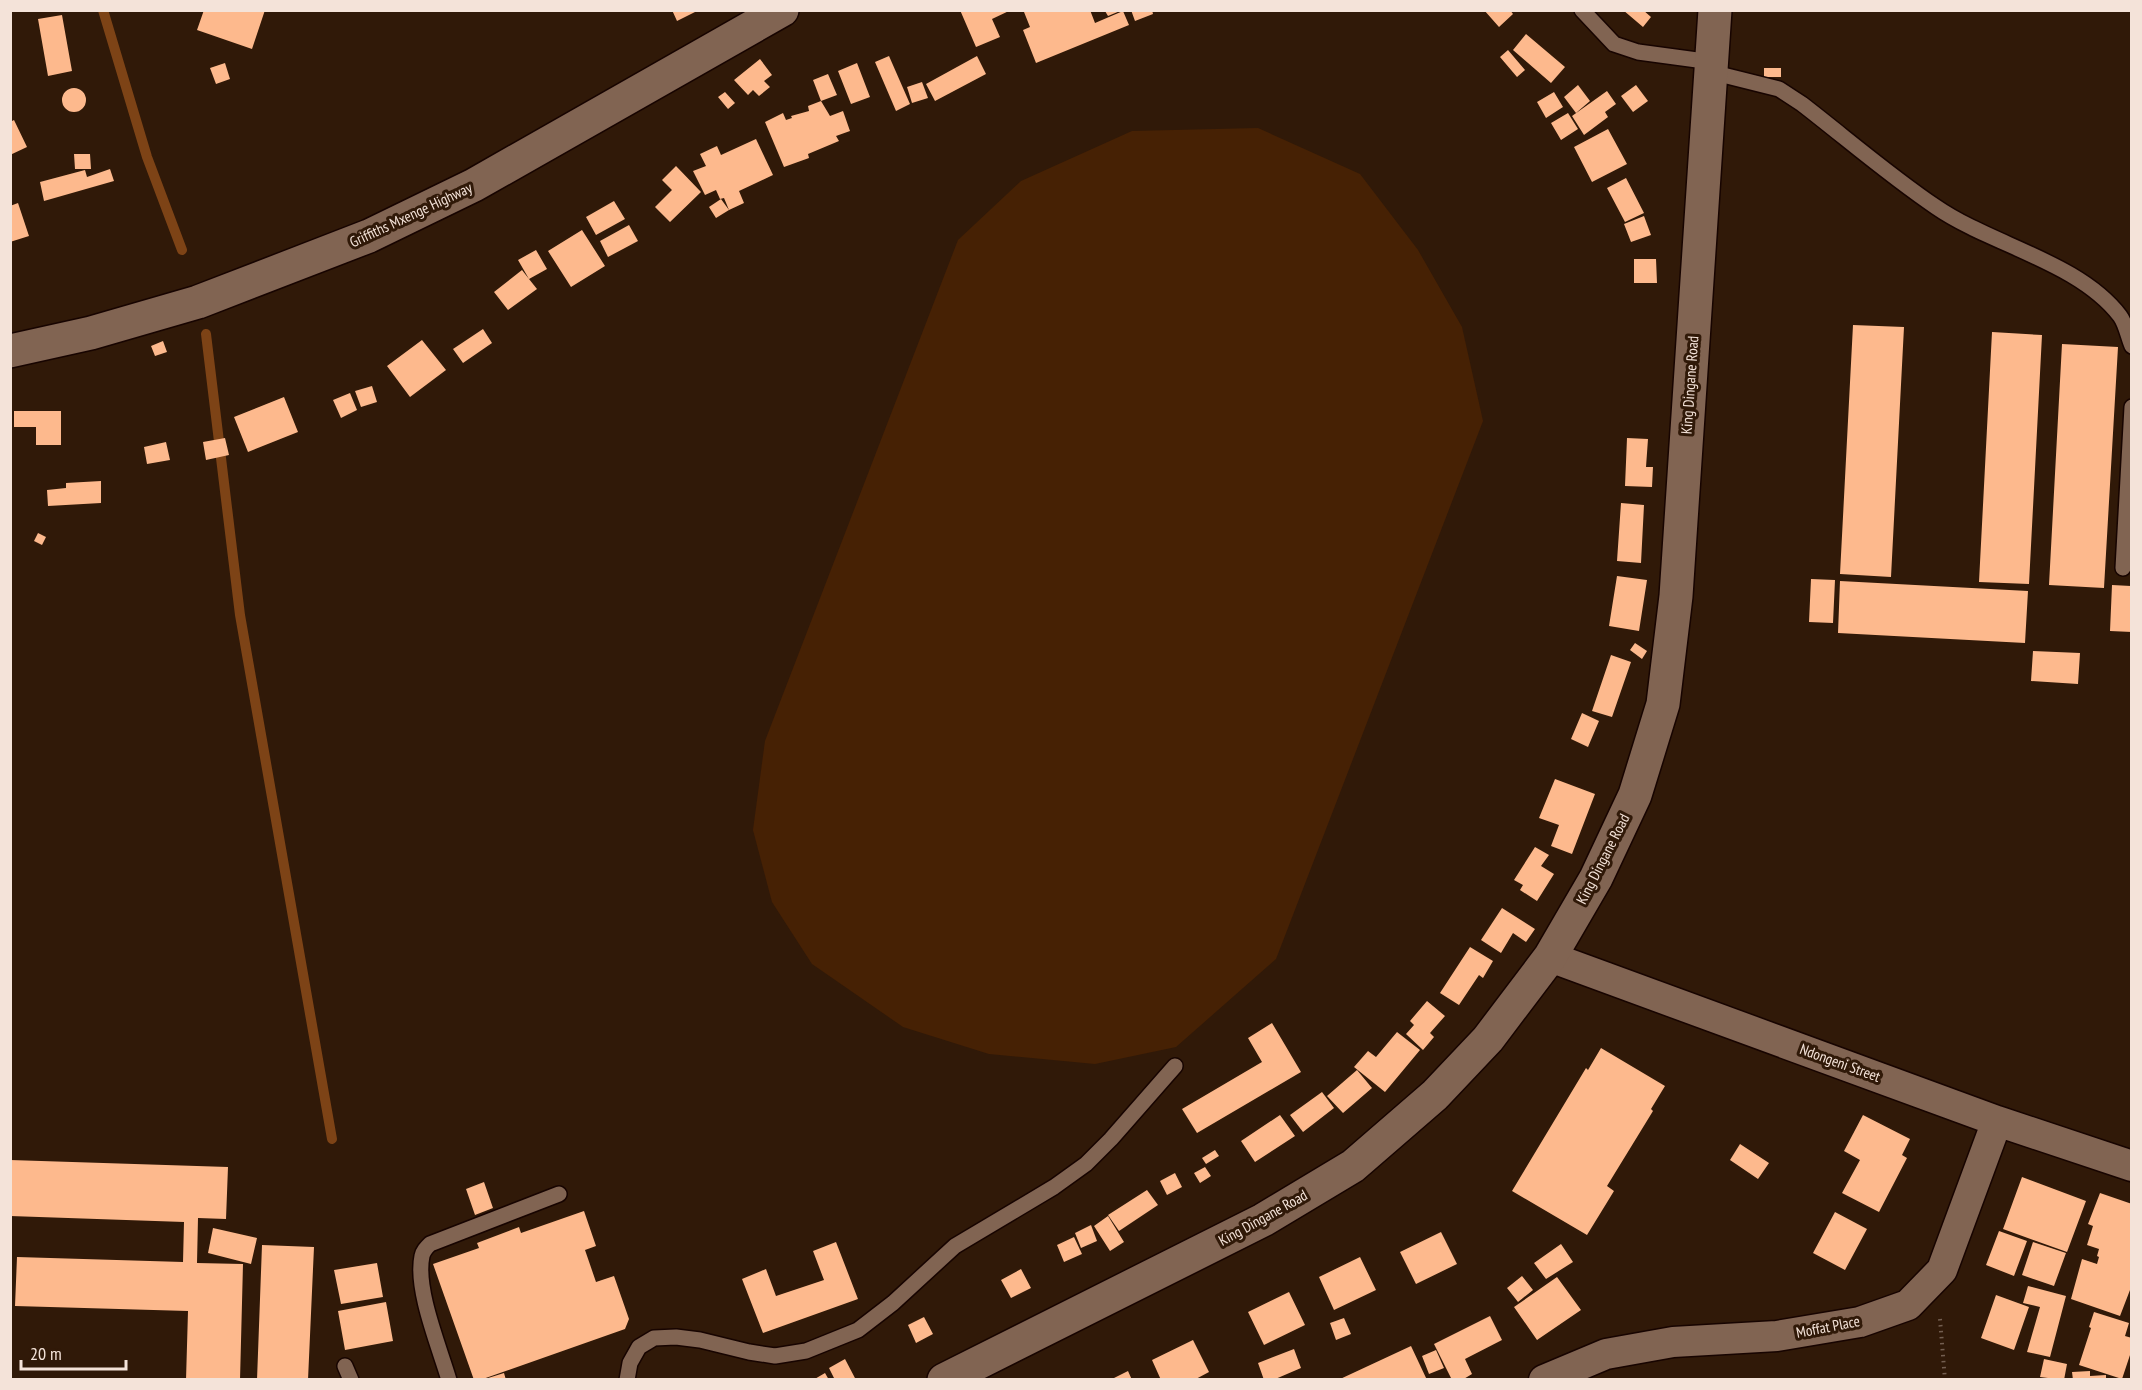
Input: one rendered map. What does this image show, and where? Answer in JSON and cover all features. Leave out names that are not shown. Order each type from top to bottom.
[{"type":"street","name":"Griffiths Mxenge Highway","points":[[10,351],[91,333],[198,302],[369,236],[474,185],[782,10]]},
{"type":"street","name":"King Dingane Road","points":[[944,1380],[1263,1220],[1353,1166],[1434,1095],[1480,1047],[1550,957],[1596,878],[1635,795],[1663,704],[1676,596],[1715,10]]},
{"type":"street","name":"Ndongeni Street","points":[[1550,957],[1997,1121],[2132,1166]]},
{"type":"street","name":"Moffat Place","points":[[1544,1380],[1606,1354],[1673,1342],[1777,1336],[1860,1322],[1908,1305],[1942,1270],[1997,1121]]},
{"type":"lane","points":[[1582,10],[1614,44],[1638,52],[1711,67],[1779,88],[1936,207],[1968,226],[2076,278],[2100,295],[2121,317],[2132,346]]},
{"type":"lane","points":[[2123,568],[2132,408]]},
{"type":"lane","points":[[627,1380],[630,1363],[639,1347],[654,1338],[676,1337],[700,1340],[775,1356],[806,1351],[858,1330],[893,1303],[955,1246],[1054,1187],[1086,1164],[1175,1066]]},
{"type":"lane","points":[[449,1380],[424,1297],[422,1253],[430,1244],[559,1194]]},
{"type":"path","points":[[1944,1364],[1945,1380]]},
{"type":"shaded area","points":[[1258,128],[1360,174],[1418,250],[1462,327],[1483,421],[1276,959],[1176,1047],[1095,1064],[989,1054],[903,1027],[812,964],[772,902],[753,830],[765,741],[958,240],[1021,181],[1132,131]]},
{"type":"building","points":[[204,10],[265,10],[252,49],[197,30]]},
{"type":"building","points":[[672,10],[699,10],[677,21]]},
{"type":"building","points":[[960,10],[1011,10],[992,19],[1000,37],[976,47]]},
{"type":"building","points":[[1027,10],[1090,10],[1095,23],[1123,11],[1129,25],[1036,63],[1023,30],[1030,27],[1024,12]]},
{"type":"building","points":[[1131,10],[1152,10],[1153,14],[1135,21]]},
{"type":"building","points":[[1484,10],[1510,10],[1513,14],[1499,27]]},
{"type":"building","points":[[1623,10],[1643,10],[1651,17],[1643,27]]},
{"type":"building","points":[[1105,11],[1120,11],[1108,16]]},
{"type":"building","points":[[62,15],[72,71],[48,76],[38,19]]},
{"type":"building","points":[[1526,34],[1565,67],[1551,83],[1513,50]]},
{"type":"building","points":[[1508,50],[1525,70],[1517,77],[1500,57]]},
{"type":"building","points":[[889,56],[910,104],[896,111],[875,62]]},
{"type":"building","points":[[977,56],[986,74],[935,101],[926,84]]},
{"type":"building","points":[[760,59],[772,75],[764,81],[770,87],[759,96],[753,90],[748,95],[734,80]]},
{"type":"building","points":[[225,63],[230,79],[216,84],[210,68]]},
{"type":"building","points":[[857,63],[870,97],[851,104],[838,71]]},
{"type":"building","points":[[1764,68],[1781,68],[1781,77],[1764,77]]},
{"type":"building","points":[[828,74],[837,95],[821,101],[813,80]]},
{"type":"building","points":[[922,82],[928,98],[912,103],[907,87]]},
{"type":"building","points":[[1578,85],[1590,101],[1576,113],[1564,97]]},
{"type":"building","points":[[1636,85],[1648,101],[1633,112],[1621,96]]},
{"type":"building","points":[[74,88],[79,89],[85,95],[85,105],[79,111],[74,112],[69,111],[63,105],[62,100],[63,95],[69,89]]},
{"type":"building","points":[[1607,91],[1616,104],[1605,112],[1608,117],[1584,135],[1572,116]]},
{"type":"building","points":[[725,92],[735,103],[728,109],[718,97]]},
{"type":"building","points":[[1554,92],[1563,107],[1546,118],[1537,102]]},
{"type":"building","points":[[821,101],[830,116],[843,111],[850,131],[836,136],[839,141],[808,154],[809,158],[784,167],[765,122],[783,113],[786,120],[792,118],[791,116],[809,111],[808,106]]},
{"type":"building","points":[[1568,113],[1578,129],[1561,140],[1551,123]]},
{"type":"building","points":[[14,120],[27,147],[10,155],[10,122]]},
{"type":"building","points":[[1608,129],[1627,164],[1592,182],[1574,147]]},
{"type":"building","points":[[756,139],[773,175],[739,191],[744,203],[729,210],[724,198],[720,199],[716,190],[705,195],[693,171],[706,166],[700,154],[717,146],[721,155]]},
{"type":"building","points":[[74,154],[90,154],[91,169],[75,169]]},
{"type":"building","points":[[676,166],[701,192],[670,222],[655,207],[672,190],[662,180]]},
{"type":"building","points":[[110,169],[114,181],[44,201],[40,182],[85,170],[87,177]]},
{"type":"building","points":[[1626,178],[1644,213],[1625,222],[1607,188]]},
{"type":"building","points":[[721,199],[729,210],[716,218],[709,207]]},
{"type":"building","points":[[614,201],[625,219],[596,235],[586,217]]},
{"type":"building","points":[[18,203],[29,236],[10,242],[10,206]]},
{"type":"building","points":[[1644,216],[1651,235],[1631,242],[1624,224]]},
{"type":"building","points":[[629,225],[638,241],[608,257],[600,241]]},
{"type":"building","points":[[582,230],[605,266],[571,287],[548,251]]},
{"type":"building","points":[[536,250],[547,269],[529,279],[518,260]]},
{"type":"building","points":[[1634,259],[1656,259],[1657,283],[1634,283]]},
{"type":"building","points":[[522,270],[537,289],[508,310],[494,292]]},
{"type":"building","points":[[1853,325],[1904,327],[1891,577],[1840,574]]},
{"type":"building","points":[[483,329],[492,343],[463,363],[453,349]]},
{"type":"building","points":[[1992,332],[2042,335],[2029,584],[1979,582]]},
{"type":"building","points":[[422,340],[446,370],[410,397],[387,366]]},
{"type":"building","points":[[163,341],[167,352],[155,356],[151,346]]},
{"type":"building","points":[[2062,344],[2118,347],[2104,588],[2049,585]]},
{"type":"building","points":[[372,386],[377,402],[361,407],[355,391]]},
{"type":"building","points":[[350,393],[357,410],[341,418],[333,400]]},
{"type":"building","points":[[284,397],[298,432],[248,452],[234,417]]},
{"type":"building","points":[[14,411],[61,411],[61,445],[36,445],[36,427],[14,427]]},
{"type":"building","points":[[225,438],[229,455],[206,460],[203,442]]},
{"type":"building","points":[[1627,438],[1648,439],[1646,467],[1653,467],[1652,487],[1625,486]]},
{"type":"building","points":[[166,442],[170,460],[147,464],[144,447]]},
{"type":"building","points":[[101,481],[101,503],[48,506],[47,490],[66,488],[66,483]]},
{"type":"building","points":[[1621,503],[1644,505],[1641,563],[1617,561]]},
{"type":"building","points":[[38,533],[46,537],[42,545],[34,541]]},
{"type":"building","points":[[1617,576],[1647,580],[1639,631],[1609,626]]},
{"type":"building","points":[[1811,579],[1835,580],[1833,623],[1809,622]]},
{"type":"building","points":[[1840,581],[2028,591],[2025,643],[1838,633]]},
{"type":"building","points":[[2112,585],[2131,586],[2132,632],[2110,631]]},
{"type":"building","points":[[1635,643],[1647,651],[1642,659],[1630,650]]},
{"type":"building","points":[[2033,651],[2080,653],[2078,684],[2031,681]]},
{"type":"building","points":[[1611,655],[1631,662],[1612,717],[1592,711]]},
{"type":"building","points":[[1582,713],[1599,721],[1588,747],[1571,739]]},
{"type":"building","points":[[1555,779],[1595,794],[1572,854],[1551,846],[1559,825],[1539,818]]},
{"type":"building","points":[[1535,847],[1549,855],[1541,866],[1554,874],[1537,901],[1520,890],[1523,885],[1514,880]]},
{"type":"building","points":[[1502,908],[1535,929],[1526,942],[1513,933],[1501,953],[1481,940]]},
{"type":"building","points":[[1470,947],[1493,961],[1483,978],[1479,975],[1459,1005],[1440,993]]},
{"type":"building","points":[[1427,1001],[1445,1016],[1430,1033],[1434,1037],[1423,1050],[1406,1034],[1414,1025],[1410,1021]]},
{"type":"building","points":[[1272,1023],[1301,1072],[1197,1133],[1182,1109],[1262,1062],[1248,1038]]},
{"type":"building","points":[[1397,1032],[1420,1050],[1385,1092],[1354,1067],[1368,1051],[1376,1057]]},
{"type":"building","points":[[1601,1048],[1665,1086],[1651,1109],[1653,1111],[1607,1186],[1614,1191],[1587,1235],[1512,1191],[1586,1068],[1588,1070]]},
{"type":"building","points":[[1357,1070],[1372,1088],[1343,1113],[1327,1096]]},
{"type":"building","points":[[1322,1092],[1334,1108],[1303,1132],[1290,1115]]},
{"type":"building","points":[[1280,1115],[1295,1136],[1255,1162],[1241,1141]]},
{"type":"building","points":[[1863,1115],[1910,1139],[1902,1155],[1907,1158],[1879,1212],[1842,1193],[1860,1160],[1844,1151]]},
{"type":"building","points":[[1740,1144],[1769,1163],[1758,1179],[1730,1160]]},
{"type":"building","points":[[1215,1150],[1219,1156],[1206,1164],[1202,1158]]},
{"type":"building","points":[[10,1160],[228,1167],[226,1219],[198,1218],[197,1263],[243,1264],[240,1380],[186,1380],[188,1311],[15,1306],[17,1257],[183,1262],[184,1222],[10,1216]]},
{"type":"building","points":[[1205,1167],[1211,1176],[1200,1183],[1194,1173]]},
{"type":"building","points":[[1175,1173],[1182,1187],[1167,1195],[1160,1181]]},
{"type":"building","points":[[2022,1177],[2086,1201],[2067,1252],[2003,1229]]},
{"type":"building","points":[[484,1182],[493,1208],[475,1215],[466,1189]]},
{"type":"building","points":[[1147,1190],[1158,1205],[1119,1231],[1108,1215]]},
{"type":"building","points":[[2100,1193],[2132,1204],[2132,1290],[2130,1290],[2120,1316],[2071,1299],[2082,1259],[2097,1264],[2099,1257],[2097,1256],[2099,1249],[2087,1245],[2093,1226],[2088,1224]]},
{"type":"building","points":[[584,1211],[596,1246],[585,1250],[596,1282],[614,1276],[629,1319],[625,1329],[480,1380],[474,1380],[433,1264],[479,1248],[477,1243],[519,1227],[521,1233]]},
{"type":"building","points":[[1835,1212],[1867,1229],[1845,1270],[1813,1253]]},
{"type":"building","points":[[1108,1216],[1124,1242],[1110,1251],[1094,1226]]},
{"type":"building","points":[[1091,1225],[1097,1241],[1081,1248],[1075,1233]]},
{"type":"building","points":[[213,1228],[257,1238],[251,1264],[208,1253]]},
{"type":"building","points":[[1999,1231],[2027,1241],[2014,1276],[1986,1265]]},
{"type":"building","points":[[1441,1232],[1457,1264],[1416,1284],[1400,1252]]},
{"type":"building","points":[[1074,1237],[1082,1254],[1064,1262],[1057,1245]]},
{"type":"building","points":[[836,1242],[858,1299],[763,1333],[742,1279],[766,1269],[776,1296],[824,1280],[813,1251]]},
{"type":"building","points":[[2033,1242],[2066,1253],[2054,1286],[2022,1275]]},
{"type":"building","points":[[1561,1244],[1573,1262],[1546,1279],[1534,1263]]},
{"type":"building","points":[[262,1245],[314,1247],[308,1380],[257,1380]]},
{"type":"building","points":[[1360,1257],[1376,1290],[1334,1310],[1319,1277]]},
{"type":"building","points":[[377,1263],[383,1297],[341,1304],[334,1270]]},
{"type":"building","points":[[1021,1269],[1031,1288],[1011,1298],[1001,1280]]},
{"type":"building","points":[[1522,1276],[1533,1290],[1518,1302],[1507,1288]]},
{"type":"building","points":[[1557,1277],[1581,1310],[1537,1340],[1514,1307]]},
{"type":"building","points":[[2028,1286],[2066,1296],[2050,1357],[2027,1352],[2040,1307],[2023,1303]]},
{"type":"building","points":[[1289,1292],[1305,1325],[1264,1345],[1248,1312]]},
{"type":"building","points":[[1996,1295],[2029,1307],[2014,1350],[1981,1338]]},
{"type":"building","points":[[386,1302],[393,1341],[345,1350],[338,1311]]},
{"type":"building","points":[[2094,1312],[2129,1323],[2125,1336],[2132,1338],[2132,1349],[2122,1379],[2079,1365]]},
{"type":"building","points":[[1490,1316],[1502,1340],[1465,1359],[1472,1374],[1462,1380],[1452,1380],[1434,1344]]},
{"type":"building","points":[[924,1317],[933,1334],[916,1343],[908,1325]]},
{"type":"building","points":[[1344,1318],[1351,1334],[1336,1340],[1330,1323]]},
{"type":"building","points":[[1193,1340],[1209,1372],[1194,1380],[1161,1380],[1152,1360]]},
{"type":"building","points":[[1411,1346],[1427,1380],[1338,1380]]},
{"type":"building","points":[[1294,1349],[1301,1368],[1273,1380],[1264,1380],[1258,1363]]},
{"type":"building","points":[[1436,1350],[1444,1368],[1429,1374],[1422,1356]]},
{"type":"building","points":[[845,1359],[856,1380],[835,1380],[829,1368]]},
{"type":"building","points":[[2044,1359],[2067,1364],[2064,1380],[2040,1377]]},
{"type":"building","points":[[1128,1371],[1132,1380],[1110,1380]]},
{"type":"building","points":[[2090,1371],[2090,1376],[2106,1375],[2106,1380],[2073,1380],[2072,1372]]},
{"type":"building","points":[[504,1373],[506,1380],[485,1380],[485,1379]]},
{"type":"building","points":[[825,1373],[829,1380],[813,1380]]},
{"type":"waterway","points":[[103,10],[147,157],[182,250]]},
{"type":"waterway","points":[[206,334],[240,615],[332,1139]]}]
